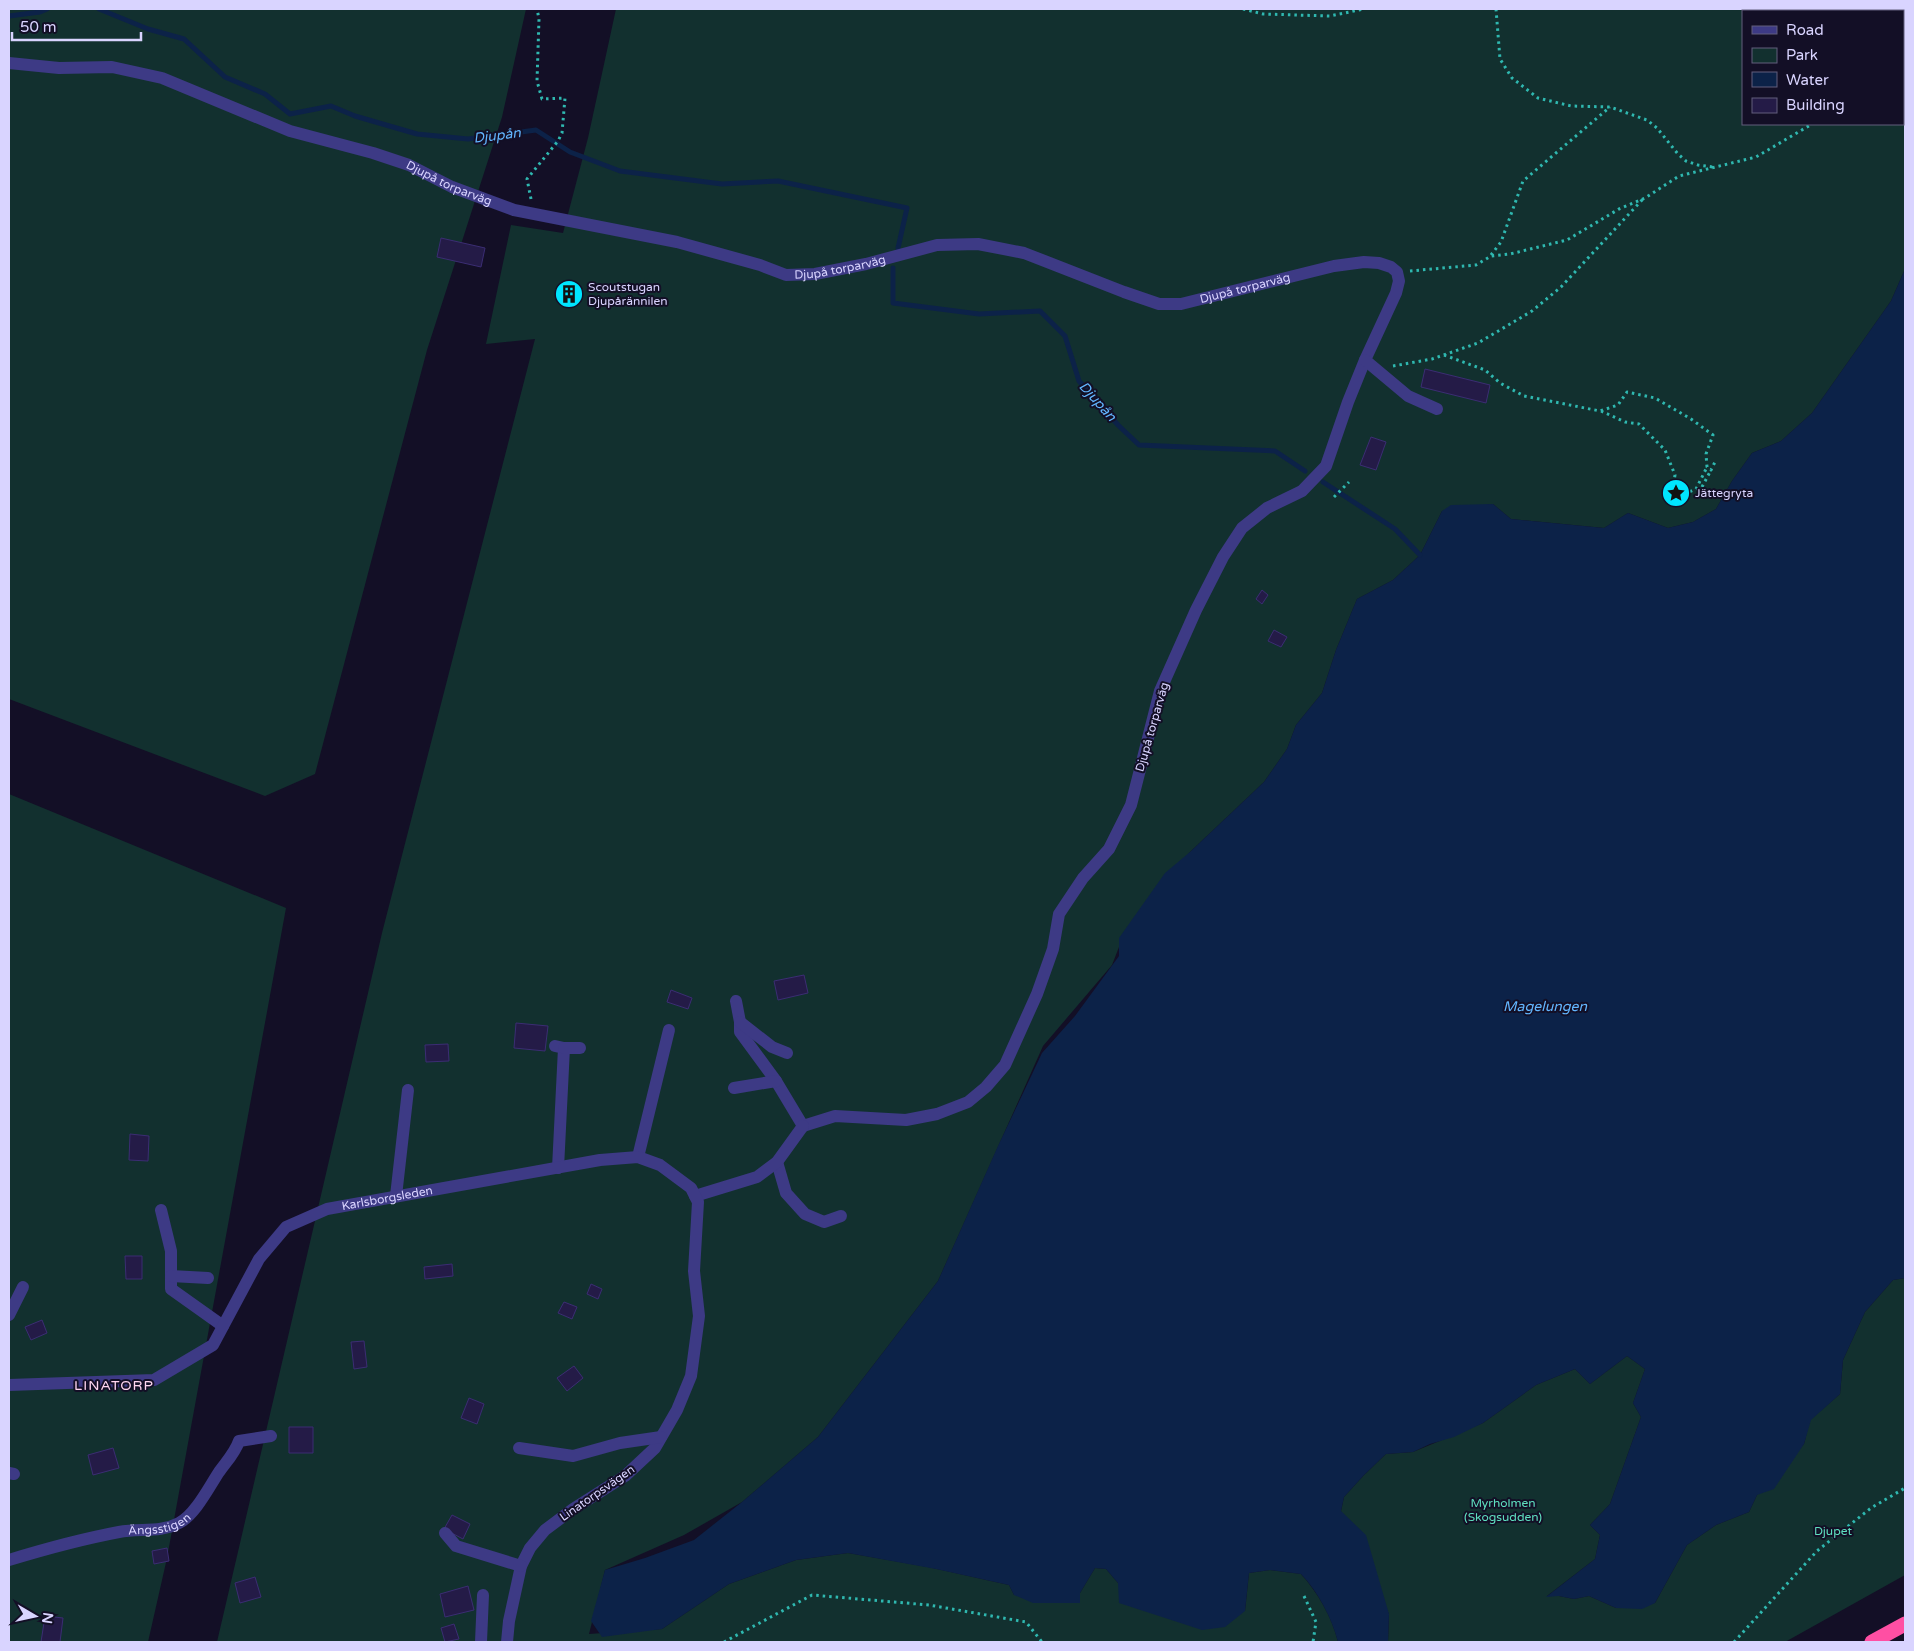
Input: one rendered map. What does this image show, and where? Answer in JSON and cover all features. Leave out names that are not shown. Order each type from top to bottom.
[{"type":"highway","points":[[1872,1642],[1905,1624]]},
{"type":"street","name":"Djupå torparväg","points":[[9,63],[59,68],[112,67],[162,78],[290,131],[373,153],[408,165],[452,187],[514,210],[677,242],[786,275],[815,274],[866,264],[937,245],[978,244],[1024,252],[1159,304],[1182,304],[1334,266],[1364,262],[1379,263],[1391,267],[1397,272],[1399,281],[1396,293],[1326,466],[1302,491],[1267,508],[1242,528],[1223,557],[1196,610],[1160,691],[1131,805],[1109,849],[1083,878],[1059,914],[1053,949],[1047,967],[1005,1065],[986,1087],[968,1102],[937,1114],[906,1120],[835,1116],[803,1126]]},
{"type":"street","points":[[1367,362],[1408,396],[1437,409]]},
{"type":"street","points":[[695,1196],[757,1177],[777,1162],[803,1126],[776,1081],[740,1032],[736,1001]]},
{"type":"street","points":[[740,1022],[772,1047],[787,1053]]},
{"type":"street","points":[[638,1157],[668,1030]]},
{"type":"street","points":[[558,1168],[559,1047],[580,1048]]},
{"type":"street","points":[[734,1088],[776,1081]]},
{"type":"street","points":[[396,1196],[408,1090]]},
{"type":"street","name":"Karlsborgsleden","points":[[9,1385],[154,1380],[213,1345],[259,1259],[286,1228],[327,1209],[600,1160],[638,1157],[660,1165],[680,1178],[691,1188],[695,1196]]},
{"type":"street","points":[[777,1162],[786,1193],[805,1214],[824,1222],[841,1216]]},
{"type":"street","name":"Linatorpsvägen","points":[[507,1642],[509,1621],[520,1566],[530,1548],[546,1530],[573,1509],[625,1476],[655,1448],[677,1410],[691,1376],[700,1316],[694,1270],[698,1218],[698,1202],[695,1196]]},
{"type":"street","points":[[161,1210],[171,1251],[171,1289],[223,1326]]},
{"type":"street","points":[[171,1276],[208,1278]]},
{"type":"street","points":[[9,1315],[23,1287]]},
{"type":"street","name":"Ängsstigen","points":[[9,1560],[64,1543],[122,1531],[165,1529],[182,1522],[201,1500],[236,1450],[239,1441],[270,1436]]},
{"type":"street","points":[[519,1448],[573,1456],[620,1443],[661,1437]]},
{"type":"street","points":[[445,1533],[456,1546],[520,1566]]},
{"type":"street","points":[[481,1642],[483,1595]]},
{"type":"path","points":[[534,214],[527,179],[558,141],[562,133],[565,98],[542,99],[537,81],[539,19],[537,9]]},
{"type":"path","points":[[1243,9],[1263,14],[1330,16],[1364,9]]},
{"type":"path","points":[[1496,9],[1500,59],[1512,78],[1538,98],[1571,106],[1610,108],[1647,120],[1657,128],[1686,161],[1698,165],[1716,167]]},
{"type":"path","points":[[1397,272],[1476,265],[1491,256],[1501,242],[1522,181],[1610,108]]},
{"type":"path","points":[[1491,256],[1510,254],[1567,240],[1619,209],[1644,198],[1679,176],[1756,157],[1810,125]]},
{"type":"path","points":[[1367,362],[1390,367],[1432,359],[1478,343],[1532,311],[1561,287],[1644,198]]},
{"type":"path","points":[[1444,355],[1486,370],[1500,383],[1524,396],[1600,411],[1625,422],[1639,424],[1664,450],[1675,476],[1674,482]]},
{"type":"path","points":[[1600,411],[1618,405],[1627,392],[1655,398],[1691,419],[1713,435],[1706,454],[1707,467],[1696,488],[1678,497]]},
{"type":"path","points":[[1702,487],[1716,460]]},
{"type":"path","points":[[1707,467],[1711,470]]},
{"type":"path","points":[[1334,497],[1349,482]]},
{"type":"path","points":[[1734,1642],[1817,1551],[1871,1508],[1905,1488]]},
{"type":"path","points":[[724,1642],[812,1595],[929,1605],[1026,1622],[1042,1642]]},
{"type":"path","points":[[1304,1596],[1316,1622],[1313,1642]]},
{"type":"green space","points":[[9,9],[526,9],[502,117],[427,350],[315,774],[265,796],[9,699]]},
{"type":"green space","points":[[616,9],[1905,9],[1905,269],[1891,301],[1812,413],[1781,441],[1752,453],[1732,481],[1716,509],[1693,522],[1668,528],[1628,513],[1604,528],[1511,519],[1493,504],[1442,511],[1420,555],[1393,580],[1357,599],[1336,650],[1322,693],[1296,725],[1287,749],[1264,782],[1190,852],[1126,929],[1112,965],[1043,1046],[938,1281],[818,1437],[742,1502],[684,1535],[605,1570],[589,1634],[662,1629],[729,1584],[796,1560],[848,1553],[928,1567],[1009,1585],[1014,1595],[1080,1593],[1095,1568],[1106,1569],[1118,1583],[1245,1611],[1249,1573],[1270,1570],[1301,1574],[1324,1606],[1338,1642],[217,1642],[382,933],[535,339],[486,344],[511,225],[563,233],[588,138]]},
{"type":"green space","points":[[9,794],[286,908],[167,1558],[148,1642],[9,1642]]},
{"type":"green space","points":[[1905,1278],[1905,1575],[1785,1642],[1388,1642],[1389,1614],[1341,1511],[1344,1497],[1386,1454],[1413,1452],[1483,1423],[1536,1385],[1575,1369],[1590,1384],[1627,1356],[1645,1369],[1633,1403],[1641,1417],[1610,1504],[1590,1525],[1600,1535],[1595,1559],[1547,1596],[1574,1599],[1589,1596],[1616,1608],[1655,1603],[1687,1545],[1716,1525],[1749,1512],[1757,1495],[1804,1444],[1810,1420],[1840,1394],[1843,1360],[1865,1312],[1893,1280]]},
{"type":"water","name":"Magelungen","points":[[1905,269],[1905,1278],[1893,1280],[1865,1312],[1843,1360],[1840,1394],[1811,1420],[1804,1444],[1774,1489],[1757,1495],[1749,1512],[1716,1525],[1687,1545],[1655,1603],[1642,1609],[1616,1608],[1589,1596],[1574,1599],[1559,1596],[1546,1597],[1595,1559],[1600,1535],[1590,1525],[1610,1504],[1641,1417],[1633,1403],[1645,1369],[1627,1356],[1590,1384],[1575,1369],[1536,1385],[1483,1423],[1454,1437],[1430,1444],[1413,1452],[1386,1454],[1344,1497],[1341,1511],[1366,1535],[1389,1614],[1388,1642],[1338,1642],[1324,1606],[1301,1574],[1270,1570],[1249,1573],[1245,1611],[1225,1627],[1202,1630],[1119,1603],[1118,1583],[1106,1569],[1095,1568],[1080,1593],[1080,1603],[1033,1603],[1014,1595],[1009,1585],[848,1553],[796,1560],[729,1584],[662,1629],[602,1637],[591,1621],[605,1570],[694,1540],[818,1437],[938,1281],[1042,1053],[1075,1016],[1119,956],[1119,938],[1165,873],[1264,782],[1287,749],[1296,725],[1322,693],[1336,650],[1357,599],[1393,580],[1420,555],[1442,511],[1451,505],[1493,504],[1511,519],[1604,528],[1628,513],[1668,528],[1693,522],[1716,509],[1732,481],[1752,453],[1781,441],[1812,413],[1891,301]]},
{"type":"building","points":[[441,238],[485,248],[481,267],[437,257]]},
{"type":"building","name":"Scoutstugan Djupårännilen","points":[[560,285],[581,290],[577,303],[557,297]]},
{"type":"building","points":[[1425,369],[1490,385],[1486,403],[1421,387]]},
{"type":"building","points":[[1371,437],[1386,442],[1376,470],[1360,465]]},
{"type":"building","points":[[1262,590],[1268,595],[1262,604],[1256,599]]},
{"type":"building","points":[[1274,630],[1287,637],[1281,647],[1268,641]]},
{"type":"building","points":[[804,975],[808,993],[778,1000],[774,981]]},
{"type":"building","points":[[671,990],[692,998],[688,1009],[667,1002]]},
{"type":"building","points":[[516,1023],[548,1026],[545,1051],[514,1048]]},
{"type":"building","points":[[448,1044],[449,1061],[426,1062],[425,1045]]},
{"type":"building","points":[[130,1134],[149,1136],[148,1161],[129,1160]]},
{"type":"building","points":[[125,1256],[142,1256],[142,1279],[126,1279]]},
{"type":"building","points":[[452,1264],[453,1276],[425,1279],[424,1267]]},
{"type":"building","points":[[591,1284],[602,1289],[598,1299],[587,1294]]},
{"type":"building","points":[[564,1302],[577,1307],[572,1319],[558,1313]]},
{"type":"building","points":[[42,1320],[47,1333],[31,1340],[25,1327]]},
{"type":"building","points":[[364,1341],[367,1367],[354,1369],[351,1342]]},
{"type":"building","points":[[574,1366],[583,1378],[567,1391],[557,1378]]},
{"type":"building","points":[[469,1398],[484,1404],[477,1424],[461,1418]]},
{"type":"building","points":[[289,1427],[313,1427],[313,1453],[289,1453]]},
{"type":"building","points":[[113,1448],[119,1468],[93,1475],[88,1455]]},
{"type":"building","points":[[452,1515],[470,1524],[463,1539],[444,1529]]},
{"type":"building","points":[[167,1548],[169,1561],[154,1564],[152,1551]]},
{"type":"building","points":[[255,1577],[261,1597],[240,1603],[235,1583]]},
{"type":"building","points":[[468,1586],[474,1610],[445,1617],[440,1594]]},
{"type":"building","points":[[45,1616],[63,1618],[60,1642],[41,1642]]},
{"type":"building","points":[[454,1624],[459,1639],[445,1642],[441,1628]]},
{"type":"waterway","name":"Djupån","points":[[9,16],[40,12],[47,9]]},
{"type":"waterway","name":"Djupån","points":[[99,9],[148,29],[184,39],[225,77],[265,94],[290,114],[331,106],[355,116],[417,134],[468,139],[536,130],[570,152],[620,171],[722,184],[778,181],[907,208],[898,248]]},
{"type":"waterway","name":"Djupån","points":[[893,268],[893,303],[979,314],[1040,311],[1065,336],[1079,381],[1118,425],[1139,445],[1275,451],[1305,471]]},
{"type":"waterway","name":"Djupån","points":[[1323,482],[1395,529],[1420,555]]},
{"type":"place","name":"Scoutstugan Djupårännilen","points":[[569,294]]},
{"type":"place","name":"Jättegryta","points":[[1676,493]]},
{"type":"district","name":"LINATORP","points":[[114,1385]]},
{"type":"park label","name":"Myrholmen (Skogsudden)","points":[[1503,1510]]},
{"type":"park label","name":"Djupet","points":[[1833,1531]]}]
